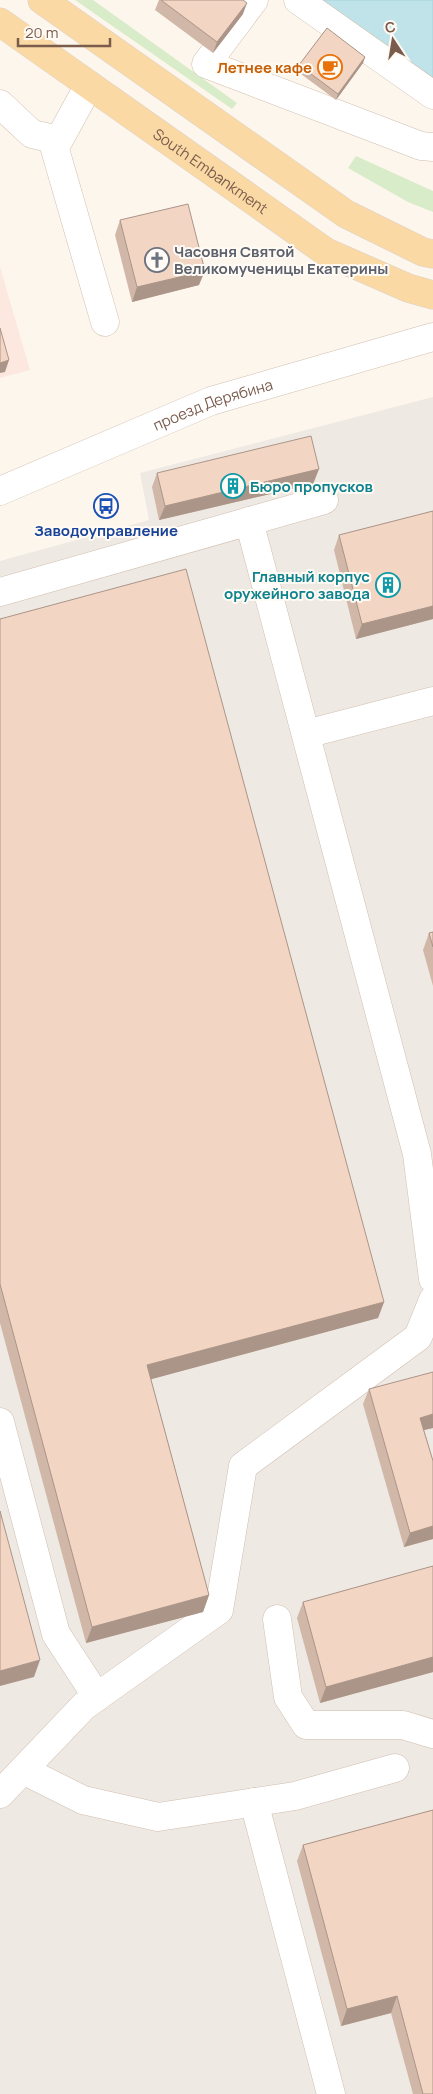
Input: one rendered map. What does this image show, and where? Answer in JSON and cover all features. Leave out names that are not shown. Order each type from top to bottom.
[{"type":"main road","points":[[42,0],[346,214],[423,252],[433,254]]},
{"type":"main road","name":"South Embankment","points":[[0,22],[326,252],[408,288],[433,295]]},
{"type":"street","points":[[254,0],[206,64],[421,146],[433,147]]},
{"type":"street","points":[[298,0],[433,95]]},
{"type":"street","points":[[0,104],[32,134],[59,140],[89,84]]},
{"type":"street","points":[[52,138],[105,322]]},
{"type":"street","name":"проезд Дерябина","points":[[0,492],[211,401],[433,337]]},
{"type":"street","points":[[0,592],[324,500]]},
{"type":"street","points":[[249,521],[306,734],[425,1153],[433,1279]]},
{"type":"street","points":[[306,734],[433,701]]},
{"type":"street","points":[[0,1794],[84,1706],[219,1610],[243,1466],[418,1337],[433,1300]]},
{"type":"street","points":[[0,1422],[56,1634],[97,1697]]},
{"type":"street","points":[[277,1619],[288,1698],[306,1725],[403,1726],[433,1734]]},
{"type":"street","points":[[23,1770],[83,1800],[158,1817],[295,1796],[395,1768]]},
{"type":"street","points":[[254,1802],[332,2094]]},
{"type":"shaded area","points":[[0,267],[30,370],[0,378]]},
{"type":"shaded area","points":[[433,397],[433,2094],[0,2094],[0,561],[149,520],[140,473]]},
{"type":"green space","points":[[75,0],[93,0],[237,103],[232,109]]},
{"type":"green space","points":[[356,156],[433,191],[433,212],[408,202],[348,168]]},
{"type":"water","points":[[298,0],[433,0],[433,95]]},
{"type":"building","points":[[161,0],[243,0],[247,3],[217,42]]},
{"type":"building","name":"Летнее кафе","points":[[327,28],[365,57],[338,94],[299,65]]},
{"type":"building","name":"Часовня Святой Великомученицы Екатерины","points":[[188,204],[205,271],[137,287],[120,220]]},
{"type":"building","points":[[0,328],[9,360],[0,363]]},
{"type":"building","points":[[311,436],[319,469],[165,506],[157,473]]},
{"type":"building","name":"Главный корпус оружейного завода","points":[[433,511],[433,606],[362,624],[339,535]]},
{"type":"building","points":[[186,569],[384,1302],[147,1365],[209,1595],[92,1627],[0,1284],[0,619]]},
{"type":"building","points":[[433,932],[433,947],[429,933]]},
{"type":"building","points":[[433,1372],[433,1414],[420,1418],[433,1461],[433,1526],[410,1533],[369,1389]]},
{"type":"building","points":[[0,1511],[40,1660],[0,1671]]},
{"type":"building","points":[[433,1566],[433,1657],[326,1687],[303,1602]]},
{"type":"building","points":[[433,1810],[433,2094],[423,2094],[397,1996],[347,2009],[303,1845]]},
{"type":"place","name":"Летнее кафе","points":[[330,67]]},
{"type":"place","name":"Часовня Святой Великомученицы Екатерины","points":[[157,260]]},
{"type":"place","name":"Бюро пропусков","points":[[233,486]]},
{"type":"place","name":"Заводоуправление","points":[[106,506]]},
{"type":"place","name":"Главный корпус оружейного завода","points":[[388,585]]}]
